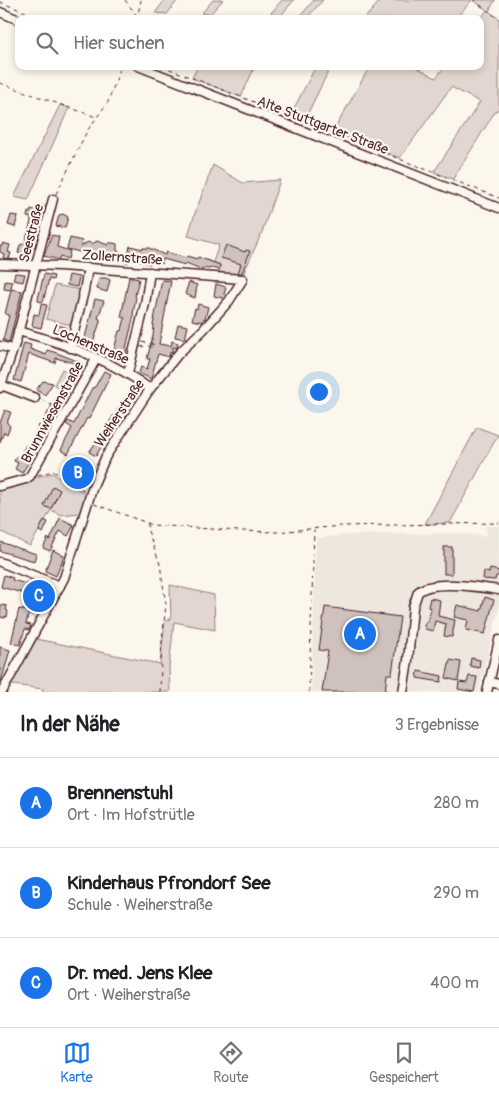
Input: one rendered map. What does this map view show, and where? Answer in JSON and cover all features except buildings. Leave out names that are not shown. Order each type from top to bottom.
[{"type":"street","points":[[0,12],[15,18]]},
{"type":"street","name":"Alte Stuttgarter Straße","points":[[148,70],[499,208]]},
{"type":"street","name":"Seestraße","points":[[1,386],[13,349],[53,199]]},
{"type":"street","name":"Zollernstraße","points":[[0,264],[243,279]]},
{"type":"street","points":[[70,348],[88,268]]},
{"type":"street","points":[[128,373],[145,304],[150,272]]},
{"type":"street","name":"Weiherstraße","points":[[2,692],[60,586],[95,478],[106,456],[150,389],[179,353],[203,330],[229,300],[243,279]]},
{"type":"street","name":"Lochenstraße","points":[[18,331],[70,348],[128,373],[150,389]]},
{"type":"street","points":[[0,346],[13,349]]},
{"type":"street","name":"Brunnwiesenstraße","points":[[0,486],[20,481],[30,476],[96,359]]},
{"type":"street","points":[[1,386],[35,398]]},
{"type":"street","points":[[0,562],[60,586]]},
{"type":"street","points":[[403,692],[409,655],[413,607],[418,592],[427,587],[442,586],[499,590]]},
{"type":"street","points":[[487,692],[499,640]]},
{"type":"street","points":[[489,682],[499,684]]},
{"type":"path","points":[[125,0],[136,15]]},
{"type":"path","points":[[137,15],[141,0]]},
{"type":"path","points":[[473,0],[499,19]]},
{"type":"path","points":[[0,2],[33,15]]},
{"type":"path","points":[[53,199],[87,131],[108,102],[120,70]]},
{"type":"path","points":[[172,70],[499,198]]},
{"type":"path","points":[[0,83],[96,118]]},
{"type":"path","points":[[135,343],[156,345]]},
{"type":"path","points":[[135,343],[154,348]]},
{"type":"path","points":[[35,398],[38,397],[66,412]]},
{"type":"path","points":[[30,476],[54,471],[90,493]]},
{"type":"path","points":[[88,502],[148,523],[181,527],[268,532],[351,526],[499,523]]},
{"type":"path","points":[[148,523],[150,537],[161,569],[166,605],[162,640],[160,692]]},
{"type":"path","points":[[309,692],[314,529]]},
{"type":"shaded area","points":[[165,0],[178,0],[167,14],[155,13]]},
{"type":"shaded area","points":[[213,0],[223,0],[210,14],[201,14]]},
{"type":"shaded area","points":[[282,0],[294,0],[281,15],[269,15]]},
{"type":"shaded area","points":[[314,0],[323,0],[310,15],[301,15]]},
{"type":"shaded area","points":[[381,0],[472,0],[459,15],[368,15]]},
{"type":"shaded area","points":[[473,0],[495,0],[489,11],[499,19],[499,110],[496,110],[453,179],[434,172],[480,102],[451,87],[400,158],[333,132],[368,70],[421,70],[436,78],[442,70],[484,70],[484,15],[487,10]]},
{"type":"shaded area","points":[[196,70],[253,70],[241,97],[192,78]]},
{"type":"shaded area","points":[[314,70],[329,70],[304,121],[290,116]]},
{"type":"shaded area","points":[[60,105],[69,108],[28,200],[14,197]]},
{"type":"shaded area","points":[[213,165],[243,183],[280,180],[262,232],[243,275],[219,274],[220,265],[213,262],[219,245],[188,236]]},
{"type":"shaded area","points":[[55,285],[81,290],[72,325],[46,319]]},
{"type":"shaded area","points":[[62,369],[82,378],[72,395],[54,385]]},
{"type":"shaded area","points":[[477,427],[498,435],[450,523],[425,524]]},
{"type":"shaded area","points":[[52,473],[86,494],[80,513],[61,515],[51,510],[30,546],[0,531],[0,489]]},
{"type":"shaded area","points":[[485,526],[499,526],[499,586],[442,583],[422,584],[416,587],[411,598],[400,692],[311,692],[316,542],[319,538],[341,535],[458,533],[487,536]]},
{"type":"shaded area","points":[[170,585],[214,595],[215,630],[174,622],[169,667],[170,692],[43,692],[43,689],[6,684],[31,638],[160,664],[165,621],[171,619]]},
{"type":"shaded area","points":[[431,591],[474,592],[499,595],[499,608],[479,692],[408,692],[415,651],[418,603],[422,595]]},
{"type":"place","name":"Kinderhaus Pfrondorf See","points":[[78,473]]},
{"type":"place","name":"Dr. med. Jens Klee","points":[[39,596]]},
{"type":"place","name":"Brennenstuhl","points":[[360,634]]}]
